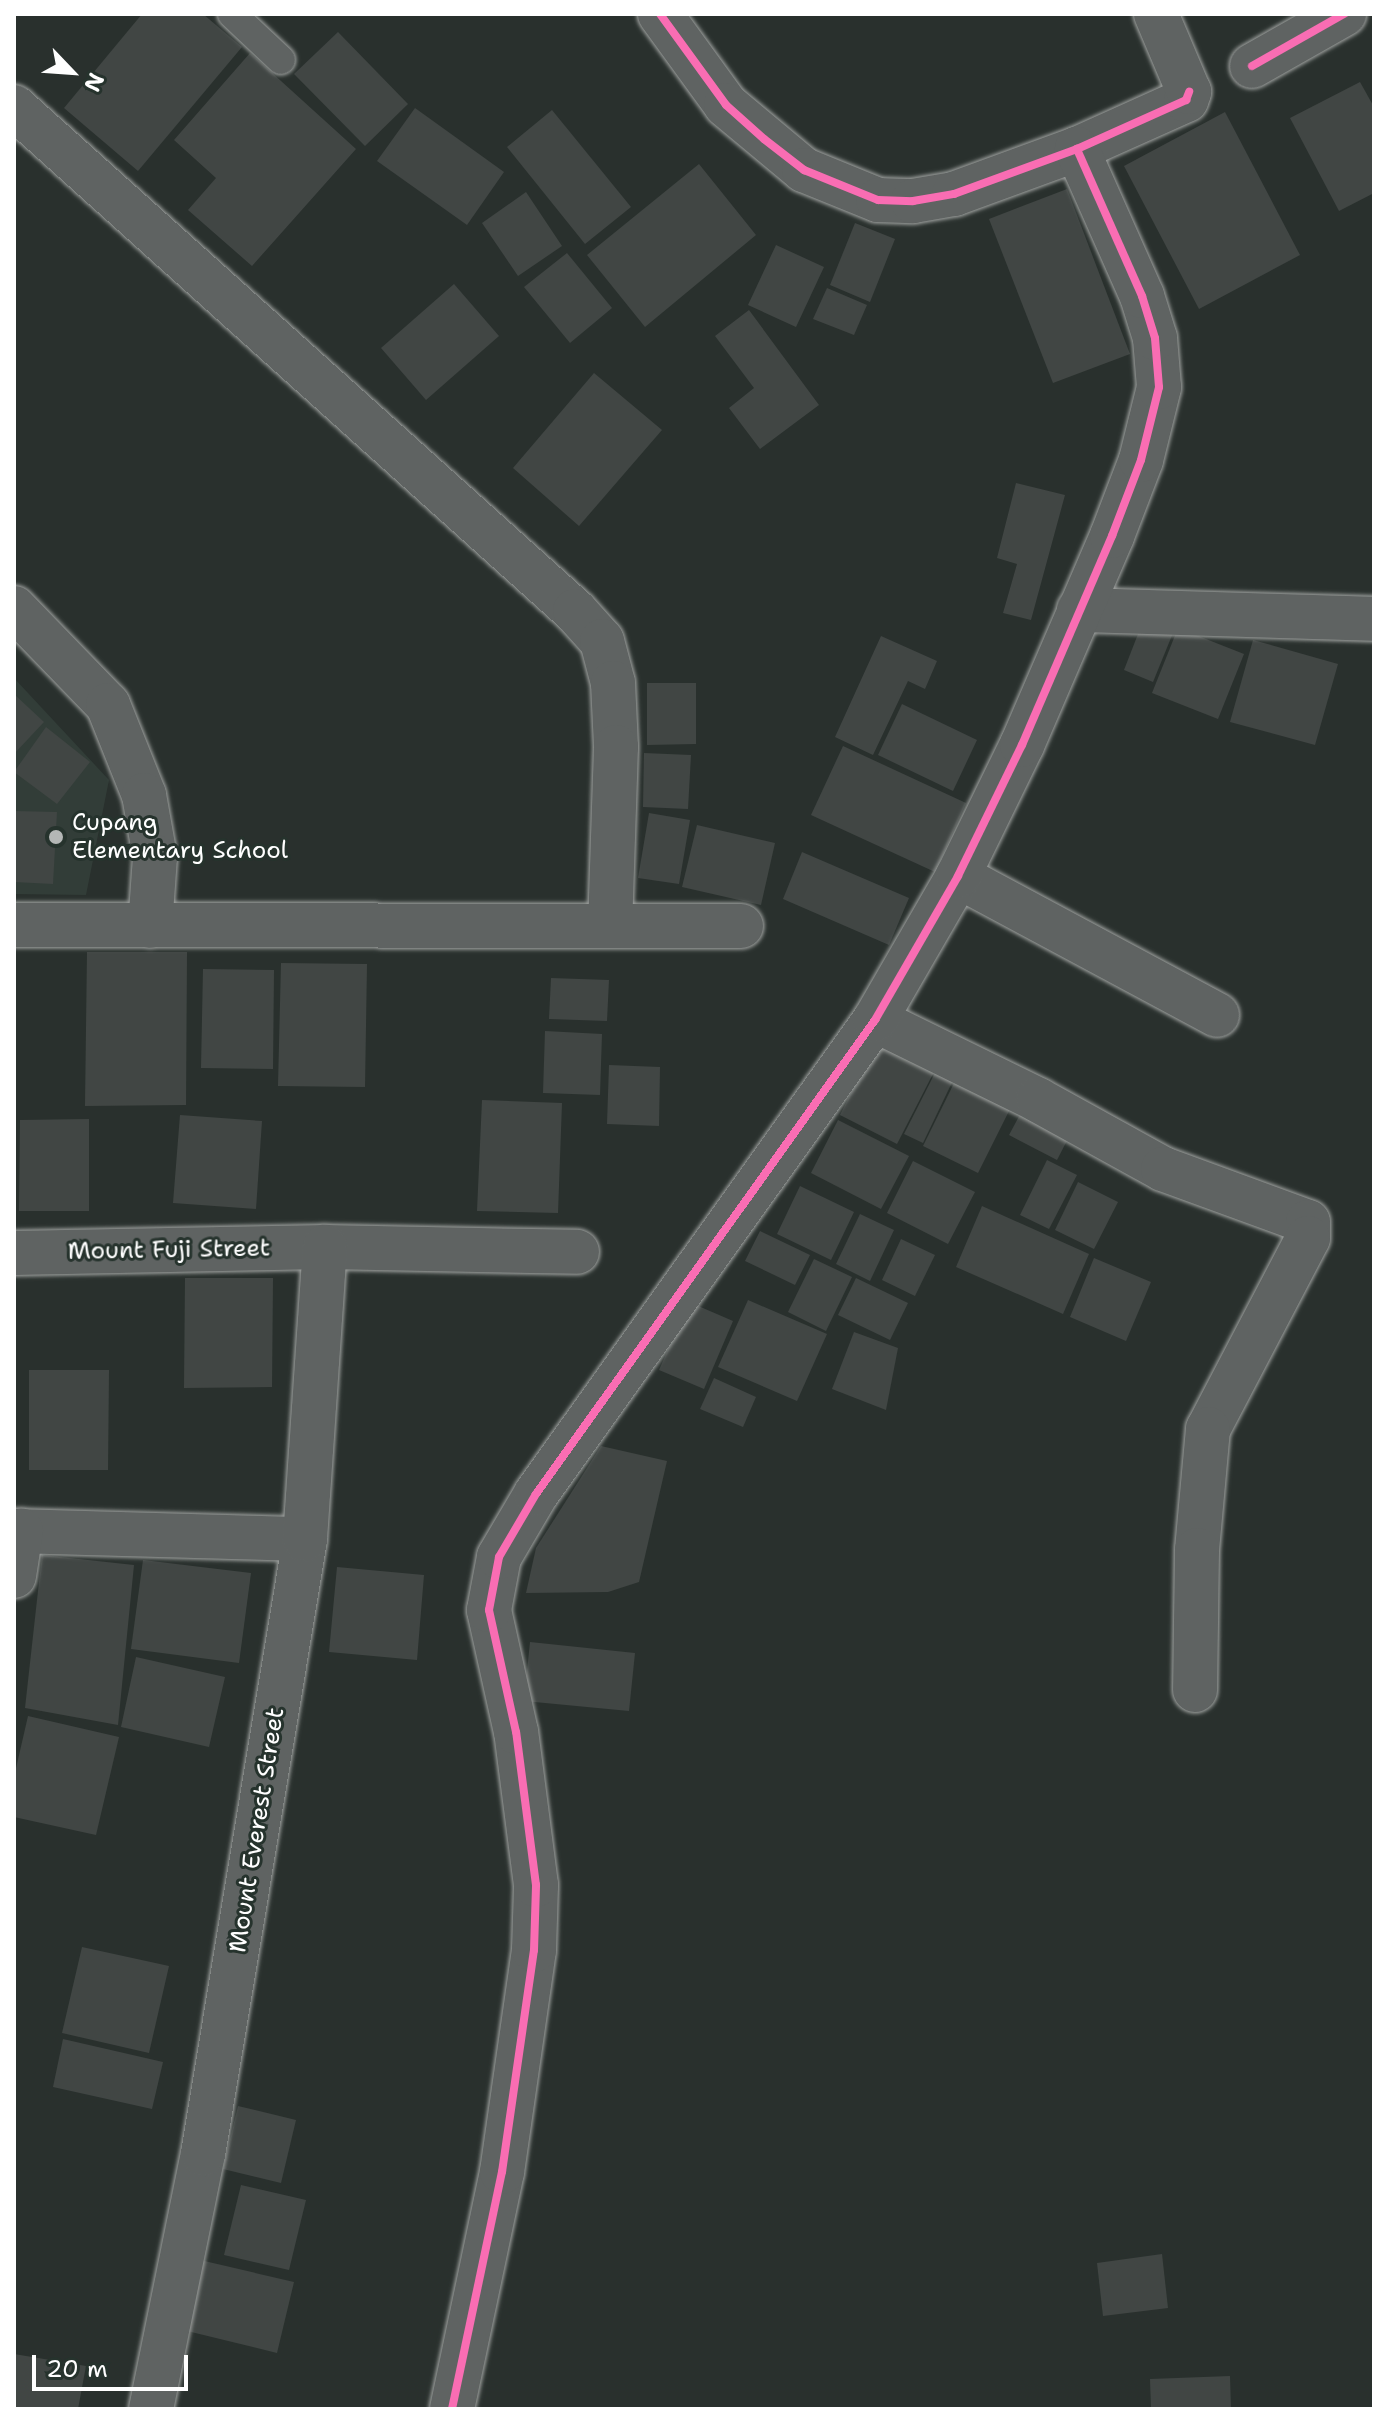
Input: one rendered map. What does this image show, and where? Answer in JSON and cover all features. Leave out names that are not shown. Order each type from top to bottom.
[{"type":"street","points":[[660,14],[726,105],[804,170],[844,190],[878,200],[927,199],[954,194],[1077,149],[1189,96],[1156,14]]},
{"type":"street","points":[[1252,66],[1344,14]]},
{"type":"street","points":[[14,107],[575,611],[602,641],[613,683],[616,747],[610,924]]},
{"type":"street","points":[[452,2409],[502,2172],[534,1950],[536,1885],[516,1732],[489,1610],[499,1557],[536,1494],[875,1020],[958,876],[1022,745],[1141,460],[1159,387],[1155,338],[1142,296],[1077,149]]},
{"type":"street","points":[[14,608],[108,705],[144,795],[155,857],[150,926]]},
{"type":"street","points":[[1079,610],[1374,619]]},
{"type":"street","points":[[958,876],[1217,1015]]},
{"type":"street","points":[[14,925],[741,926]]},
{"type":"street","points":[[875,1020],[1038,1100],[1163,1169],[1308,1222],[1308,1238],[1208,1429],[1197,1550],[1195,1690]]},
{"type":"street","name":"Mount Fuji Street","points":[[14,1253],[325,1247],[577,1252]]},
{"type":"street","name":"Mount Everest Street","points":[[151,2409],[203,2154],[305,1539],[325,1247]]},
{"type":"street","points":[[14,1576],[18,1531],[305,1539]]},
{"type":"lane","points":[[232,14],[281,60]]},
{"type":"shaded area","name":"Cupang Elementary School","points":[[14,678],[109,780],[86,895],[14,894]]},
{"type":"building","points":[[142,14],[203,14],[242,47],[138,171],[64,108]]},
{"type":"building","points":[[338,32],[408,104],[365,146],[294,74]]},
{"type":"building","points":[[250,53],[356,149],[252,266],[188,210],[216,178],[174,140]]},
{"type":"building","points":[[1360,82],[1374,107],[1374,193],[1339,211],[1290,118]]},
{"type":"building","points":[[415,108],[504,172],[467,225],[377,161]]},
{"type":"building","points":[[552,110],[631,207],[585,244],[507,147]]},
{"type":"building","points":[[1225,112],[1300,255],[1199,309],[1124,166]]},
{"type":"building","points":[[699,164],[756,235],[645,327],[587,255]]},
{"type":"building","points":[[1067,189],[1130,354],[1053,383],[989,219]]},
{"type":"building","points":[[526,192],[562,246],[518,276],[482,223]]},
{"type":"building","points":[[855,223],[895,239],[870,302],[830,285]]},
{"type":"building","points":[[776,245],[824,267],[796,327],[748,305]]},
{"type":"building","points":[[567,253],[612,308],[570,343],[524,287]]},
{"type":"building","points":[[454,284],[499,336],[426,400],[381,348]]},
{"type":"building","points":[[827,288],[867,305],[854,335],[813,319]]},
{"type":"building","points":[[749,310],[819,405],[760,449],[729,408],[754,388],[715,336]]},
{"type":"building","points":[[594,373],[662,430],[579,526],[513,468]]},
{"type":"building","points":[[1016,483],[1065,495],[1031,620],[1003,613],[1017,564],[997,558]]},
{"type":"building","points":[[1145,616],[1175,628],[1153,682],[1124,670]]},
{"type":"building","points":[[1178,628],[1244,654],[1218,719],[1152,693]]},
{"type":"building","points":[[881,636],[937,661],[925,689],[908,681],[873,755],[835,737]]},
{"type":"building","points":[[1253,640],[1338,664],[1315,745],[1230,722]]},
{"type":"building","points":[[647,683],[696,683],[696,744],[647,745]]},
{"type":"building","points":[[14,694],[44,722],[14,754]]},
{"type":"building","points":[[902,704],[977,740],[953,791],[878,755]]},
{"type":"building","points":[[46,727],[90,762],[57,804],[14,772]]},
{"type":"building","points":[[843,746],[966,803],[935,872],[811,815]]},
{"type":"building","points":[[644,753],[691,755],[688,809],[643,807]]},
{"type":"building","points":[[14,811],[57,812],[53,884],[14,882]]},
{"type":"building","points":[[649,813],[690,820],[679,884],[638,878]]},
{"type":"building","points":[[697,825],[775,843],[761,905],[682,887]]},
{"type":"building","points":[[802,852],[909,898],[889,945],[783,899]]},
{"type":"building","points":[[87,952],[187,952],[186,1105],[85,1106]]},
{"type":"building","points":[[281,963],[367,964],[365,1087],[278,1086]]},
{"type":"building","points":[[203,969],[274,970],[273,1069],[201,1068]]},
{"type":"building","points":[[551,978],[609,980],[607,1021],[549,1019]]},
{"type":"building","points":[[545,1031],[602,1034],[600,1095],[543,1093]]},
{"type":"building","points":[[879,1037],[937,1066],[897,1144],[840,1115]]},
{"type":"building","points":[[940,1063],[957,1072],[923,1143],[904,1134]]},
{"type":"building","points":[[609,1065],[660,1067],[659,1126],[607,1124]]},
{"type":"building","points":[[957,1077],[1012,1105],[978,1173],[923,1146]]},
{"type":"building","points":[[482,1100],[562,1103],[558,1213],[477,1211]]},
{"type":"building","points":[[1025,1105],[1073,1129],[1057,1160],[1009,1135]]},
{"type":"building","points":[[180,1115],[262,1121],[256,1209],[173,1203]]},
{"type":"building","points":[[89,1119],[89,1211],[19,1211],[20,1120]]},
{"type":"building","points":[[838,1120],[909,1156],[881,1209],[811,1173]]},
{"type":"building","points":[[1047,1160],[1077,1175],[1049,1229],[1020,1215]]},
{"type":"building","points":[[913,1161],[975,1192],[948,1244],[887,1213]]},
{"type":"building","points":[[1078,1182],[1118,1202],[1094,1249],[1055,1230]]},
{"type":"building","points":[[800,1186],[854,1212],[831,1260],[777,1234]]},
{"type":"building","points":[[982,1206],[1089,1254],[1063,1314],[956,1267]]},
{"type":"building","points":[[860,1214],[894,1230],[870,1281],[836,1264]]},
{"type":"building","points":[[760,1231],[810,1255],[795,1285],[745,1261]]},
{"type":"building","points":[[901,1239],[935,1255],[915,1296],[882,1280]]},
{"type":"building","points":[[1094,1258],[1151,1282],[1126,1341],[1070,1317]]},
{"type":"building","points":[[814,1259],[852,1277],[826,1331],[788,1312]]},
{"type":"building","points":[[185,1278],[273,1278],[272,1387],[184,1388]]},
{"type":"building","points":[[856,1278],[908,1303],[890,1340],[838,1315]]},
{"type":"building","points":[[748,1300],[827,1334],[797,1401],[718,1367]]},
{"type":"building","points":[[689,1302],[733,1321],[704,1389],[659,1370]]},
{"type":"building","points":[[854,1332],[898,1348],[886,1410],[832,1389]]},
{"type":"building","points":[[29,1370],[109,1370],[108,1470],[29,1470]]},
{"type":"building","points":[[714,1378],[756,1397],[743,1427],[700,1409]]},
{"type":"building","points":[[601,1446],[667,1461],[639,1582],[608,1592],[526,1593],[536,1548]]},
{"type":"building","points":[[42,1555],[134,1565],[118,1725],[25,1708]]},
{"type":"building","points":[[143,1560],[251,1573],[239,1663],[131,1649]]},
{"type":"building","points":[[337,1567],[424,1575],[417,1660],[329,1652]]},
{"type":"building","points":[[530,1642],[635,1653],[629,1711],[524,1701]]},
{"type":"building","points":[[136,1657],[225,1677],[209,1747],[121,1727]]},
{"type":"building","points":[[28,1716],[119,1737],[96,1835],[14,1817],[14,1777]]},
{"type":"building","points":[[82,1947],[169,1966],[149,2053],[62,2033]]},
{"type":"building","points":[[63,2039],[163,2062],[152,2109],[53,2087]]},
{"type":"building","points":[[238,2106],[296,2120],[281,2183],[223,2169]]},
{"type":"building","points":[[241,2185],[306,2200],[289,2270],[224,2255]]},
{"type":"building","points":[[1162,2254],[1168,2308],[1103,2316],[1097,2263]]},
{"type":"building","points":[[200,2260],[294,2282],[277,2353],[183,2330]]},
{"type":"building","points":[[14,2354],[86,2366],[78,2409],[14,2409]]},
{"type":"building","points":[[1230,2376],[1231,2409],[1151,2409],[1150,2379]]},
{"type":"cycle path","points":[[660,14],[726,105],[764,139],[804,170],[878,200],[913,201],[954,194],[1077,149],[1186,100],[1189,92]]},
{"type":"cycle path","points":[[1252,66],[1344,14]]},
{"type":"cycle path","points":[[452,2409],[502,2172],[534,1950],[536,1885],[516,1732],[489,1610],[499,1557],[536,1494],[875,1020],[958,876],[1022,745],[1112,536],[1141,460],[1159,387],[1155,338],[1142,296],[1077,149]]},
{"type":"place","name":"Cupang Elementary School","points":[[56,837]]}]
